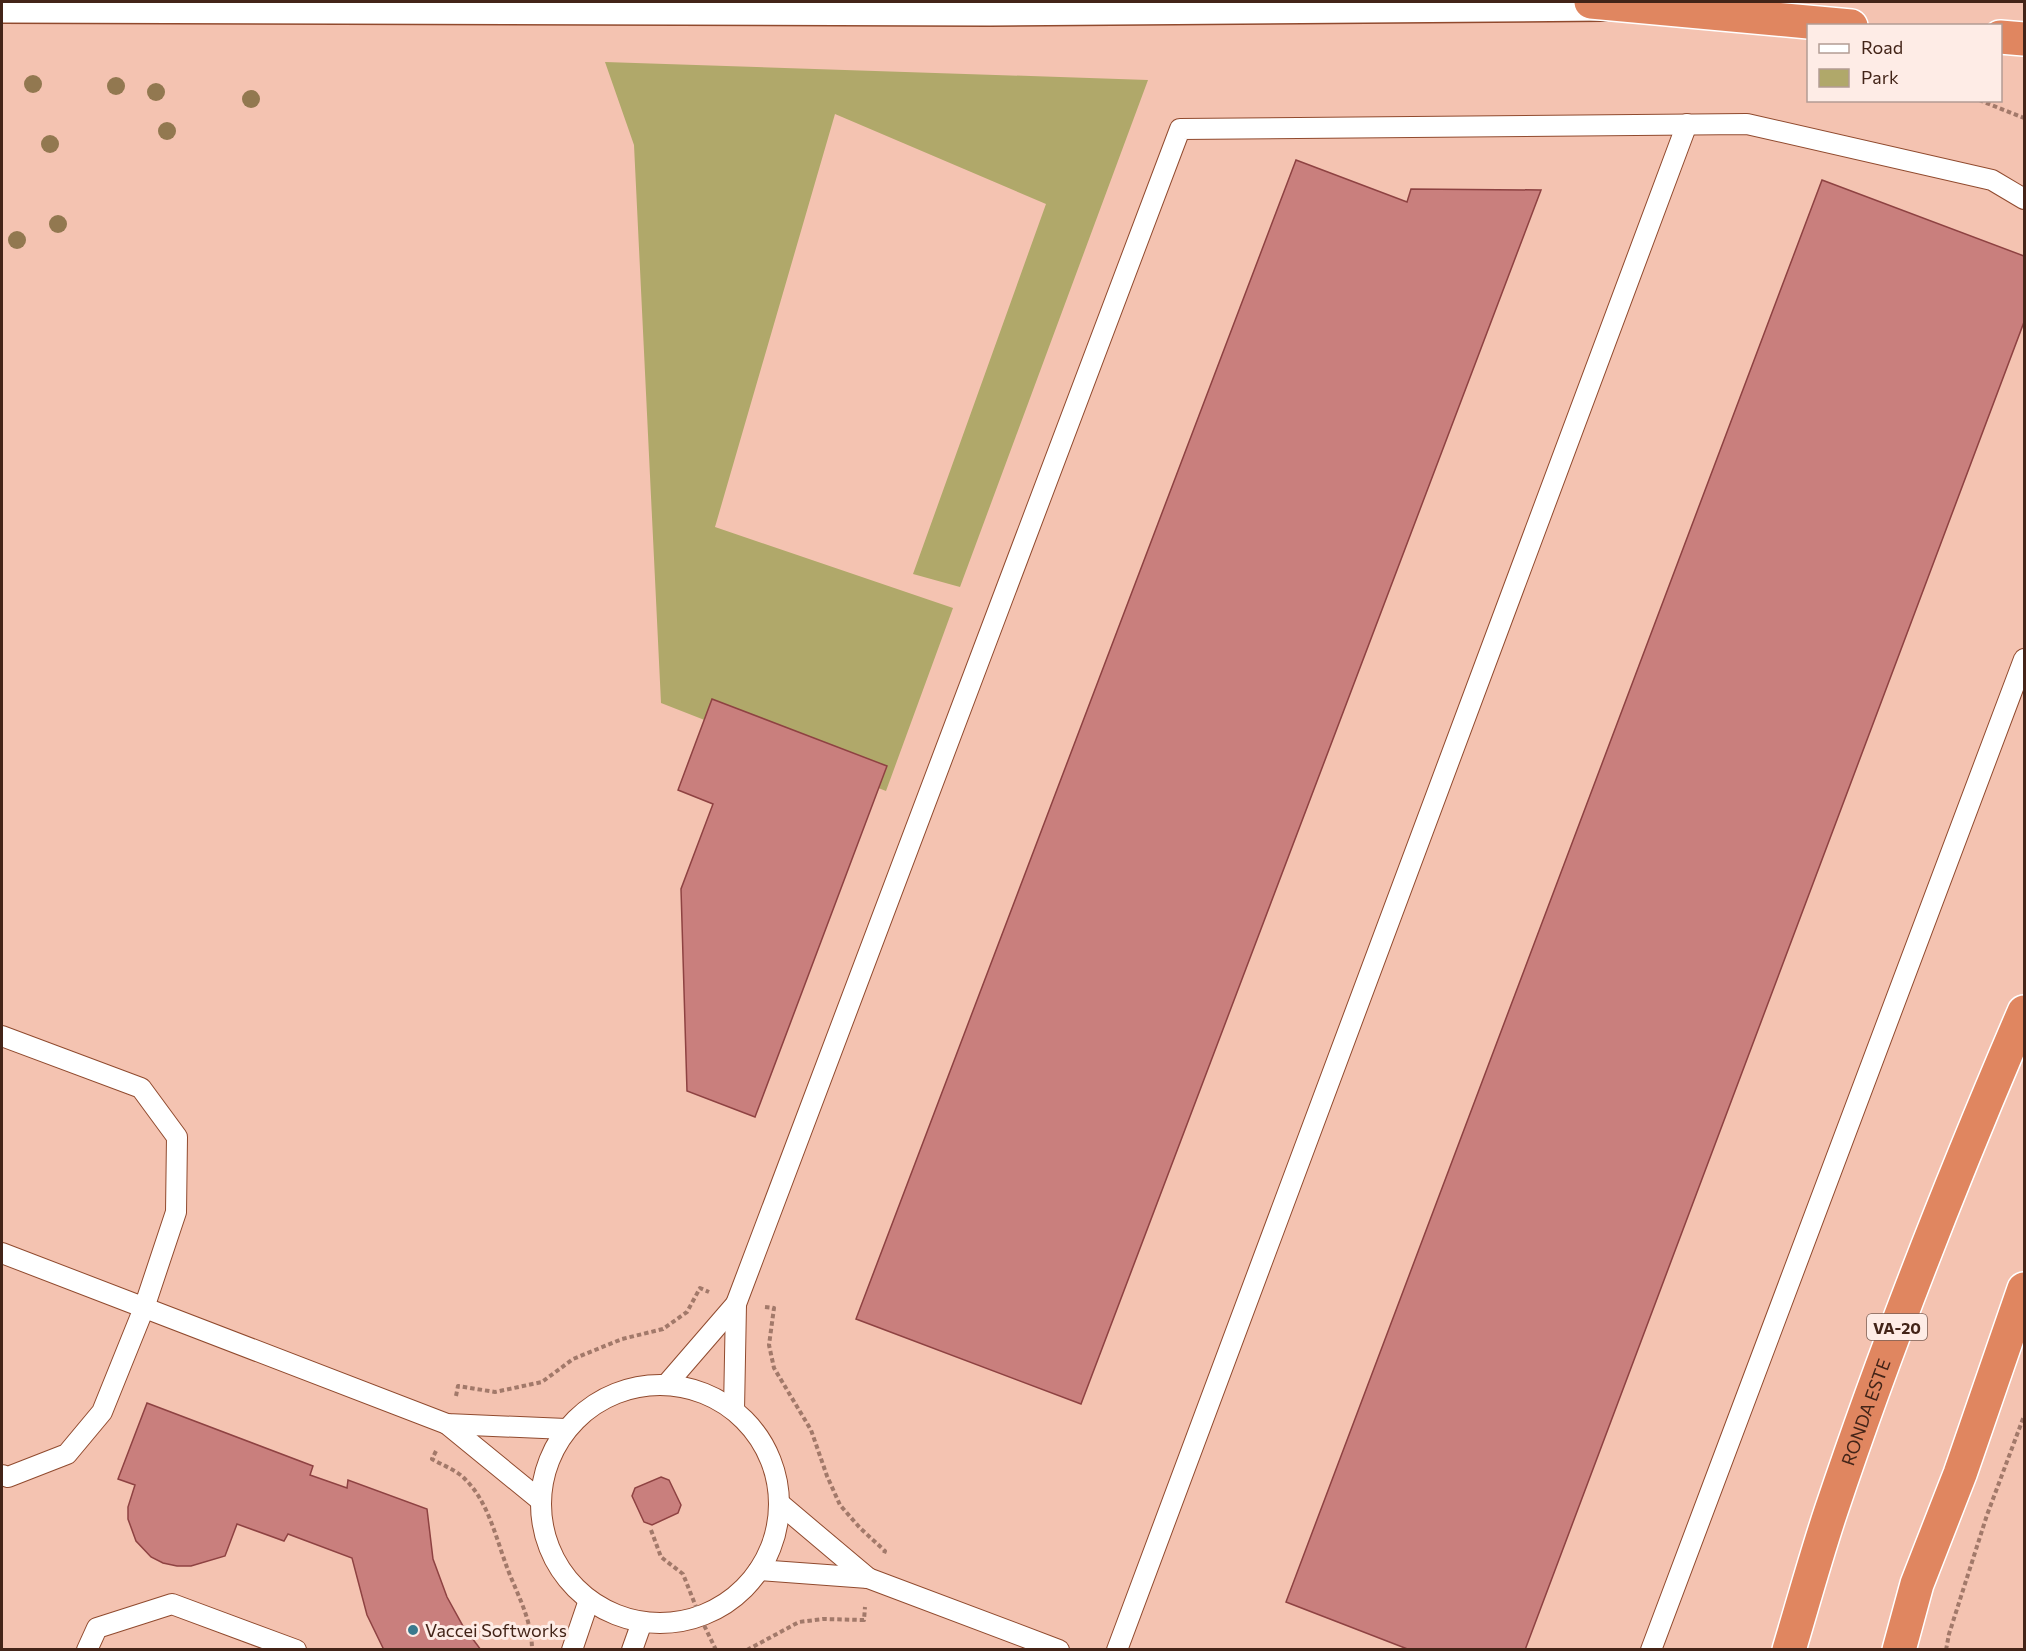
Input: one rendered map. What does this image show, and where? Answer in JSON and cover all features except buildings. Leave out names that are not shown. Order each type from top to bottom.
[{"type":"highway","points":[[1597,3],[1829,24]]},
{"type":"highway","points":[[2002,37],[2025,39]]},
{"type":"highway","name":"RONDA ESTE","points":[[1789,1650],[1831,1511],[1907,1299],[1985,1103],[2025,1012]]},
{"type":"highway","points":[[1899,1650],[1917,1584],[1960,1474],[2025,1289]]},
{"type":"street","points":[[2,6],[1597,3]]},
{"type":"lane","points":[[1117,1650],[1687,124]]},
{"type":"lane","points":[[734,1410],[736,1304],[1180,129],[1747,124],[1992,180],[2025,199]]},
{"type":"lane","points":[[1651,1650],[2025,659]]},
{"type":"lane","points":[[2,1036],[141,1088],[177,1137],[176,1212],[144,1308],[102,1413],[67,1454],[8,1477],[2,1475]]},
{"type":"lane","points":[[2,1253],[447,1424],[566,1430]]},
{"type":"lane","points":[[666,1384],[736,1304]]},
{"type":"lane","points":[[666,1384],[702,1392],[734,1410],[758,1436],[773,1468],[779,1503],[774,1538],[759,1570],[733,1598],[700,1617],[671,1623],[642,1622],[615,1615],[590,1600],[562,1573],[545,1538],[540,1500],[548,1463],[566,1430],[587,1409],[611,1395],[638,1386],[666,1384]]},
{"type":"lane","points":[[447,1424],[540,1500]]},
{"type":"lane","points":[[779,1503],[868,1578]]},
{"type":"lane","points":[[759,1570],[868,1578],[1059,1650]]},
{"type":"lane","points":[[572,1650],[590,1600]]},
{"type":"lane","points":[[87,1650],[97,1628],[172,1604],[296,1650]]},
{"type":"lane","points":[[632,1650],[642,1622]]},
{"type":"path","points":[[1984,102],[2025,118]]},
{"type":"path","points":[[531,1650],[532,1642],[525,1608],[508,1571],[496,1533],[483,1503],[464,1478],[432,1459],[447,1424],[458,1386],[495,1392],[542,1382],[573,1359],[622,1339],[663,1329],[687,1312],[700,1288],[736,1304],[774,1308],[769,1346],[774,1368],[811,1430],[840,1505],[885,1551],[868,1578],[864,1620],[823,1619],[799,1622],[747,1650]]},
{"type":"path","points":[[1946,1650],[1987,1515],[2025,1416]]},
{"type":"path","points":[[651,1530],[661,1557],[683,1574],[716,1650]]},
{"type":"green space","points":[[605,62],[1148,80],[960,587],[913,574],[1046,204],[835,114],[715,527],[953,608],[886,791],[661,703],[634,145]]},
{"type":"place","name":"Vaccei Softworks","points":[[413,1630]]}]
